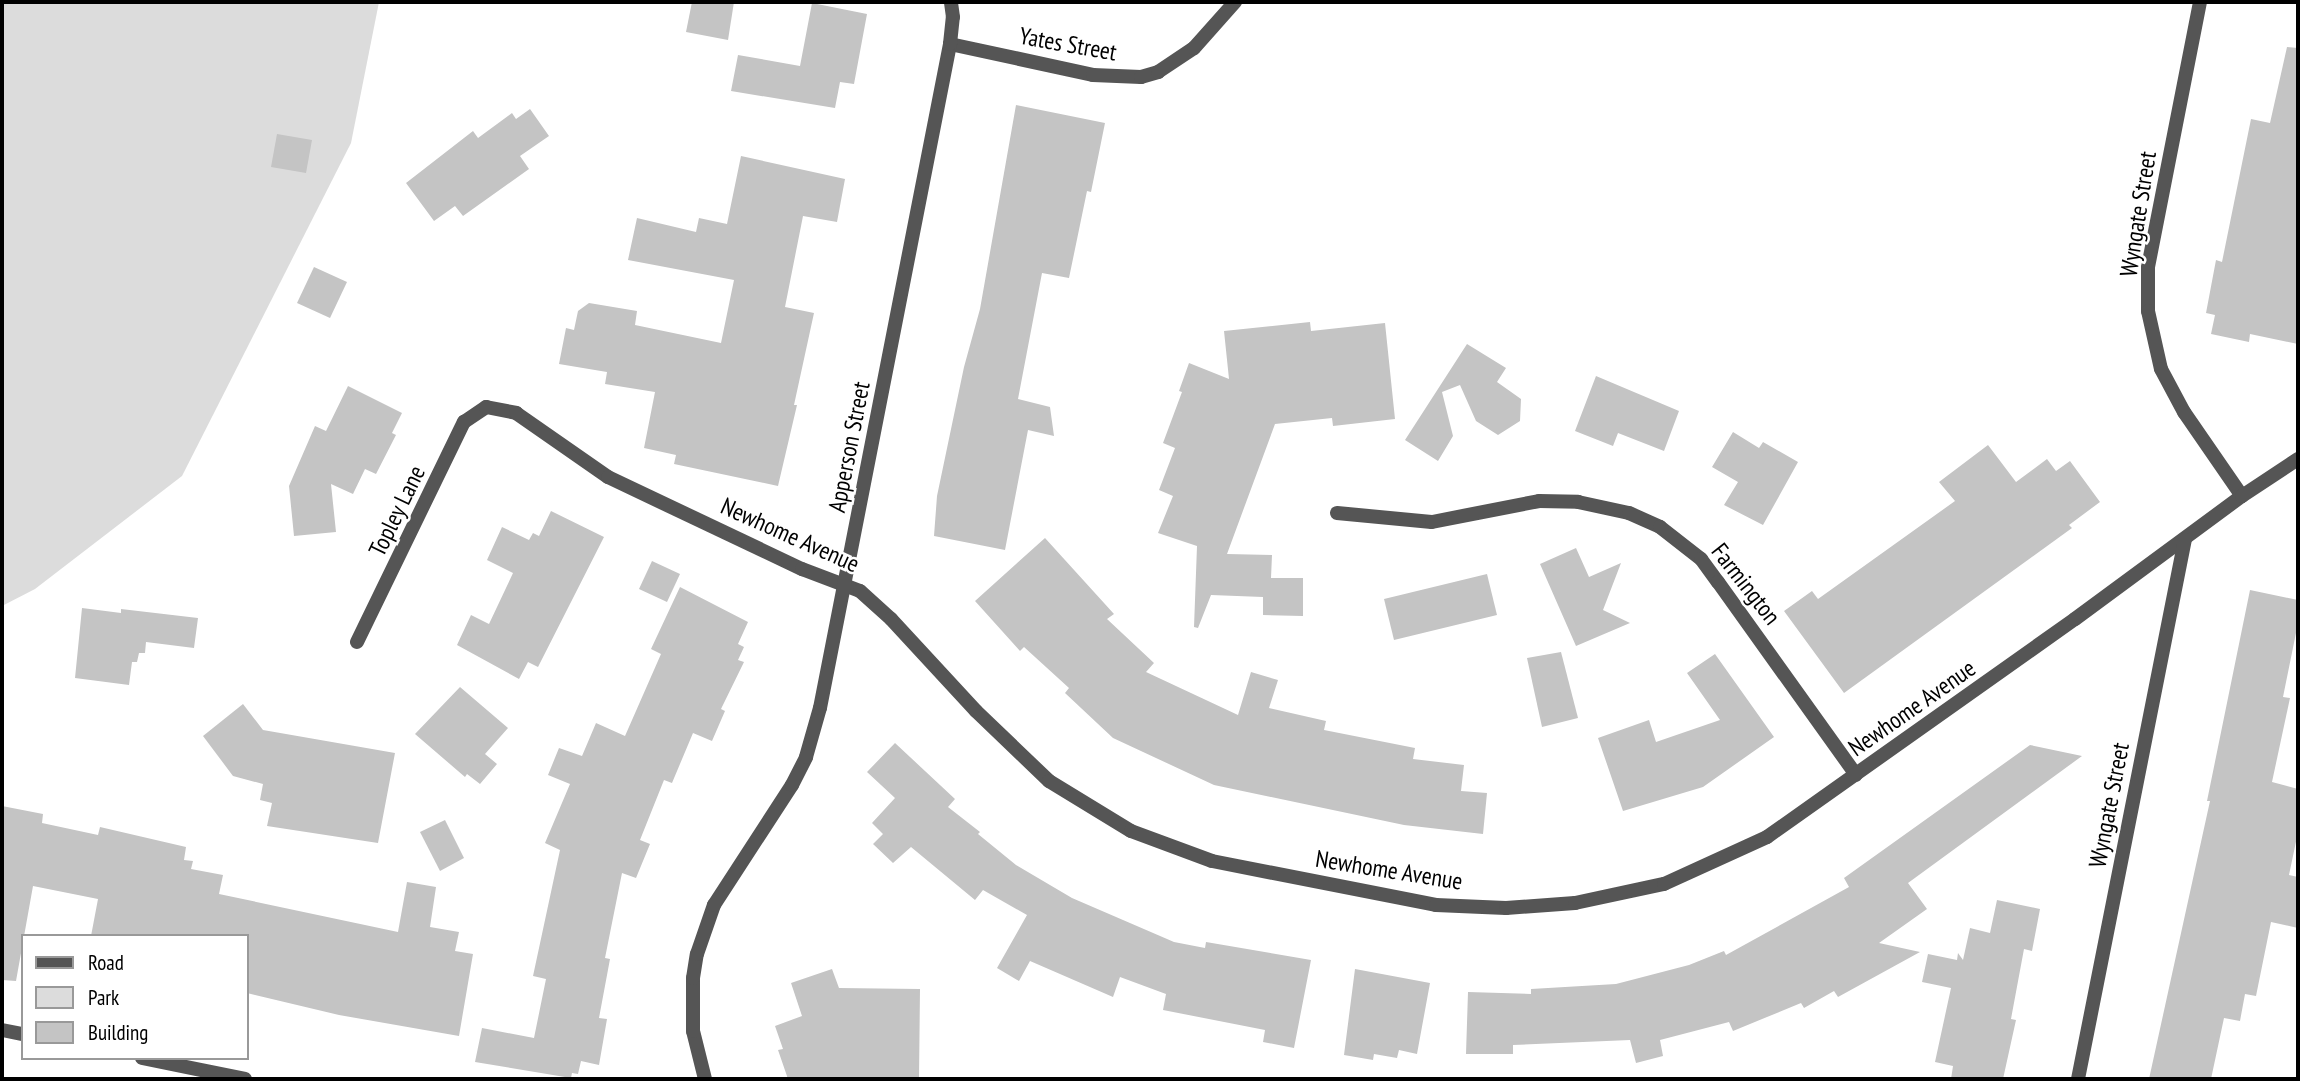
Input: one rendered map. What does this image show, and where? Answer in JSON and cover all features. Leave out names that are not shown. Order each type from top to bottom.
[{"type":"street","name":"Apperson Street","points":[[705,1079],[693,1031],[693,978],[697,954],[713,905],[792,785],[806,757],[820,708],[950,44],[953,17],[951,2]]},
{"type":"street","name":"Yates Street","points":[[950,44],[1102,76],[1141,77],[1158,72],[1194,48],[1235,2]]},
{"type":"street","name":"Wyngate Street","points":[[2200,2],[2148,267],[2148,311],[2161,369],[2184,412],[2242,495]]},
{"type":"street","name":"Newhome Avenue","points":[[486,407],[516,413],[608,477],[802,569],[860,591],[891,619],[976,711],[1049,781],[1090,808],[1144,836],[1212,861],[1355,890],[1436,905],[1506,908],[1575,903],[1664,884],[1767,837],[2185,539],[2242,495],[2298,459]]},
{"type":"street","name":"Topley Lane","points":[[357,642],[464,422],[486,407]]},
{"type":"street","name":"Farmington","points":[[1337,513],[1432,522],[1539,501],[1578,502],[1629,513],[1660,527],[1682,543],[1712,574],[1856,775]]},
{"type":"street","name":"Wyngate Street","points":[[2078,1079],[2185,539]]},
{"type":"street","points":[[2,1030],[21,1034]]},
{"type":"street","points":[[152,1060],[245,1079]]},
{"type":"green space","points":[[2,2],[379,2],[351,143],[182,476],[35,589],[2,606]]},
{"type":"building","points":[[692,2],[734,2],[728,40],[686,32]]},
{"type":"building","points":[[812,3],[867,14],[854,84],[840,82],[835,108],[731,91],[738,55],[800,66]]},
{"type":"building","points":[[2287,47],[2298,48],[2298,344],[2250,334],[2249,342],[2211,334],[2215,315],[2206,313],[2216,260],[2222,262],[2251,119],[2270,123]]},
{"type":"building","points":[[1016,105],[1105,123],[1091,192],[1087,191],[1069,278],[1042,273],[1018,399],[1050,407],[1054,436],[1028,430],[1005,550],[934,536],[937,496],[964,367],[980,309]]},
{"type":"building","points":[[530,109],[549,136],[520,156],[529,169],[463,216],[455,206],[434,221],[406,183],[473,131],[478,138],[512,113],[516,119]]},
{"type":"building","points":[[277,134],[312,140],[306,173],[271,167]]},
{"type":"building","points":[[741,156],[845,179],[837,222],[803,216],[785,307],[814,313],[778,486],[674,464],[676,455],[644,448],[655,392],[605,384],[607,372],[559,364],[566,328],[574,330],[578,311],[589,303],[637,311],[635,325],[721,343],[734,280],[628,260],[637,218],[696,232],[699,218],[727,224]]},
{"type":"building","points":[[314,267],[347,282],[330,318],[297,303]]},
{"type":"building","points":[[1310,322],[1311,331],[1385,323],[1395,419],[1333,426],[1332,418],[1275,424],[1227,554],[1272,555],[1271,578],[1303,578],[1303,616],[1263,615],[1263,597],[1211,595],[1198,628],[1194,627],[1197,546],[1158,533],[1173,496],[1159,490],[1175,448],[1163,443],[1182,392],[1179,391],[1189,363],[1229,379],[1224,331]]},
{"type":"building","points":[[1467,344],[1506,368],[1497,382],[1521,399],[1520,421],[1498,435],[1476,421],[1460,385],[1442,392],[1453,436],[1438,461],[1405,440]]},
{"type":"building","points":[[1596,376],[1679,411],[1664,451],[1618,433],[1613,446],[1575,431]]},
{"type":"building","points":[[348,386],[402,413],[392,433],[396,435],[376,474],[365,469],[353,494],[331,484],[336,532],[294,536],[289,486],[315,426],[326,431]]},
{"type":"building","points":[[1733,432],[1759,448],[1763,442],[1798,462],[1763,525],[1724,505],[1738,482],[1712,467]]},
{"type":"building","points":[[1988,445],[2016,482],[2047,459],[2056,471],[2070,461],[2100,502],[2069,525],[2072,528],[1844,693],[1784,611],[1812,591],[1818,599],[1955,501],[1939,482]]},
{"type":"building","points":[[551,511],[604,537],[538,667],[528,662],[519,679],[457,645],[471,615],[489,624],[513,573],[487,560],[502,527],[529,540],[533,533],[539,536]]},
{"type":"building","points":[[1045,538],[1114,614],[1107,619],[1154,663],[1146,672],[1238,715],[1251,672],[1278,680],[1269,708],[1326,721],[1324,730],[1415,748],[1413,759],[1464,765],[1461,791],[1487,793],[1483,834],[1404,825],[1214,785],[1113,738],[1065,693],[1069,688],[1024,647],[1020,651],[975,601]]},
{"type":"building","points":[[1576,548],[1589,577],[1621,563],[1603,610],[1630,623],[1576,646],[1540,564]]},
{"type":"building","points":[[652,561],[680,574],[667,602],[639,589]]},
{"type":"building","points":[[1487,574],[1497,615],[1394,640],[1384,599]]},
{"type":"building","points":[[680,587],[748,622],[738,644],[744,647],[738,660],[744,662],[721,709],[725,711],[712,741],[693,733],[672,783],[664,780],[640,840],[650,844],[636,878],[622,873],[605,958],[610,959],[599,1018],[607,1019],[599,1065],[581,1061],[578,1074],[572,1073],[571,1078],[475,1062],[482,1028],[534,1038],[546,979],[533,976],[560,850],[545,843],[570,784],[548,775],[559,748],[582,756],[596,723],[625,736],[661,654],[651,649]]},
{"type":"building","points":[[2250,590],[2298,600],[2298,623],[2283,697],[2290,698],[2272,782],[2298,789],[2298,832],[2289,875],[2298,877],[2298,928],[2271,922],[2256,996],[2245,994],[2240,1021],[2224,1018],[2211,1079],[2149,1079],[2210,801],[2207,801]]},
{"type":"building","points":[[82,608],[121,613],[121,609],[198,618],[194,648],[146,642],[145,653],[139,653],[137,662],[132,662],[129,685],[75,678]]},
{"type":"building","points":[[1561,652],[1578,718],[1542,727],[1527,658]]},
{"type":"building","points":[[1715,654],[1774,737],[1703,787],[1623,811],[1598,738],[1649,720],[1656,742],[1720,720],[1687,673]]},
{"type":"building","points":[[460,687],[508,728],[485,754],[497,764],[480,784],[467,774],[465,777],[415,734]]},
{"type":"building","points":[[243,704],[263,730],[395,753],[378,843],[267,826],[272,803],[260,800],[263,784],[233,776],[203,736]]},
{"type":"building","points":[[895,743],[955,799],[948,807],[980,832],[978,834],[1016,865],[1072,898],[1174,942],[1205,948],[1206,942],[1311,960],[1294,1048],[1263,1042],[1265,1030],[1163,1010],[1166,994],[1120,977],[1113,997],[1030,961],[1019,981],[997,968],[1027,915],[983,890],[975,900],[911,847],[893,863],[873,844],[883,834],[872,823],[895,798],[867,772]]},
{"type":"building","points":[[2030,745],[2082,756],[1908,883],[1927,909],[1879,943],[1920,952],[1838,997],[1834,991],[1804,1008],[1801,1003],[1733,1031],[1729,1022],[1660,1040],[1663,1056],[1636,1063],[1630,1040],[1513,1045],[1513,1054],[1466,1054],[1468,992],[1531,994],[1531,989],[1616,984],[1689,965],[1724,951],[1726,955],[1849,887],[1844,878]]},
{"type":"building","points":[[2,806],[43,814],[42,823],[98,835],[100,827],[186,847],[184,860],[193,861],[191,869],[223,875],[219,894],[398,932],[407,882],[436,887],[430,927],[459,932],[455,951],[473,954],[459,1036],[339,1015],[248,993],[248,934],[91,934],[98,899],[33,886],[24,934],[21,934],[16,981],[2,980]]},
{"type":"building","points":[[445,820],[464,858],[440,871],[420,832]]},
{"type":"building","points":[[1997,900],[2040,909],[2032,951],[2024,949],[2011,1019],[2016,1020],[2003,1079],[1951,1079],[1953,1066],[1935,1062],[1951,988],[1922,982],[1928,954],[1957,960],[1958,953],[1963,960],[1970,928],[1990,933]]},
{"type":"building","points":[[832,969],[839,988],[920,989],[919,1079],[788,1079],[778,1050],[783,1049],[775,1026],[802,1016],[791,983]]},
{"type":"building","points":[[1355,969],[1430,983],[1417,1054],[1399,1050],[1397,1058],[1374,1054],[1373,1060],[1344,1055]]}]
